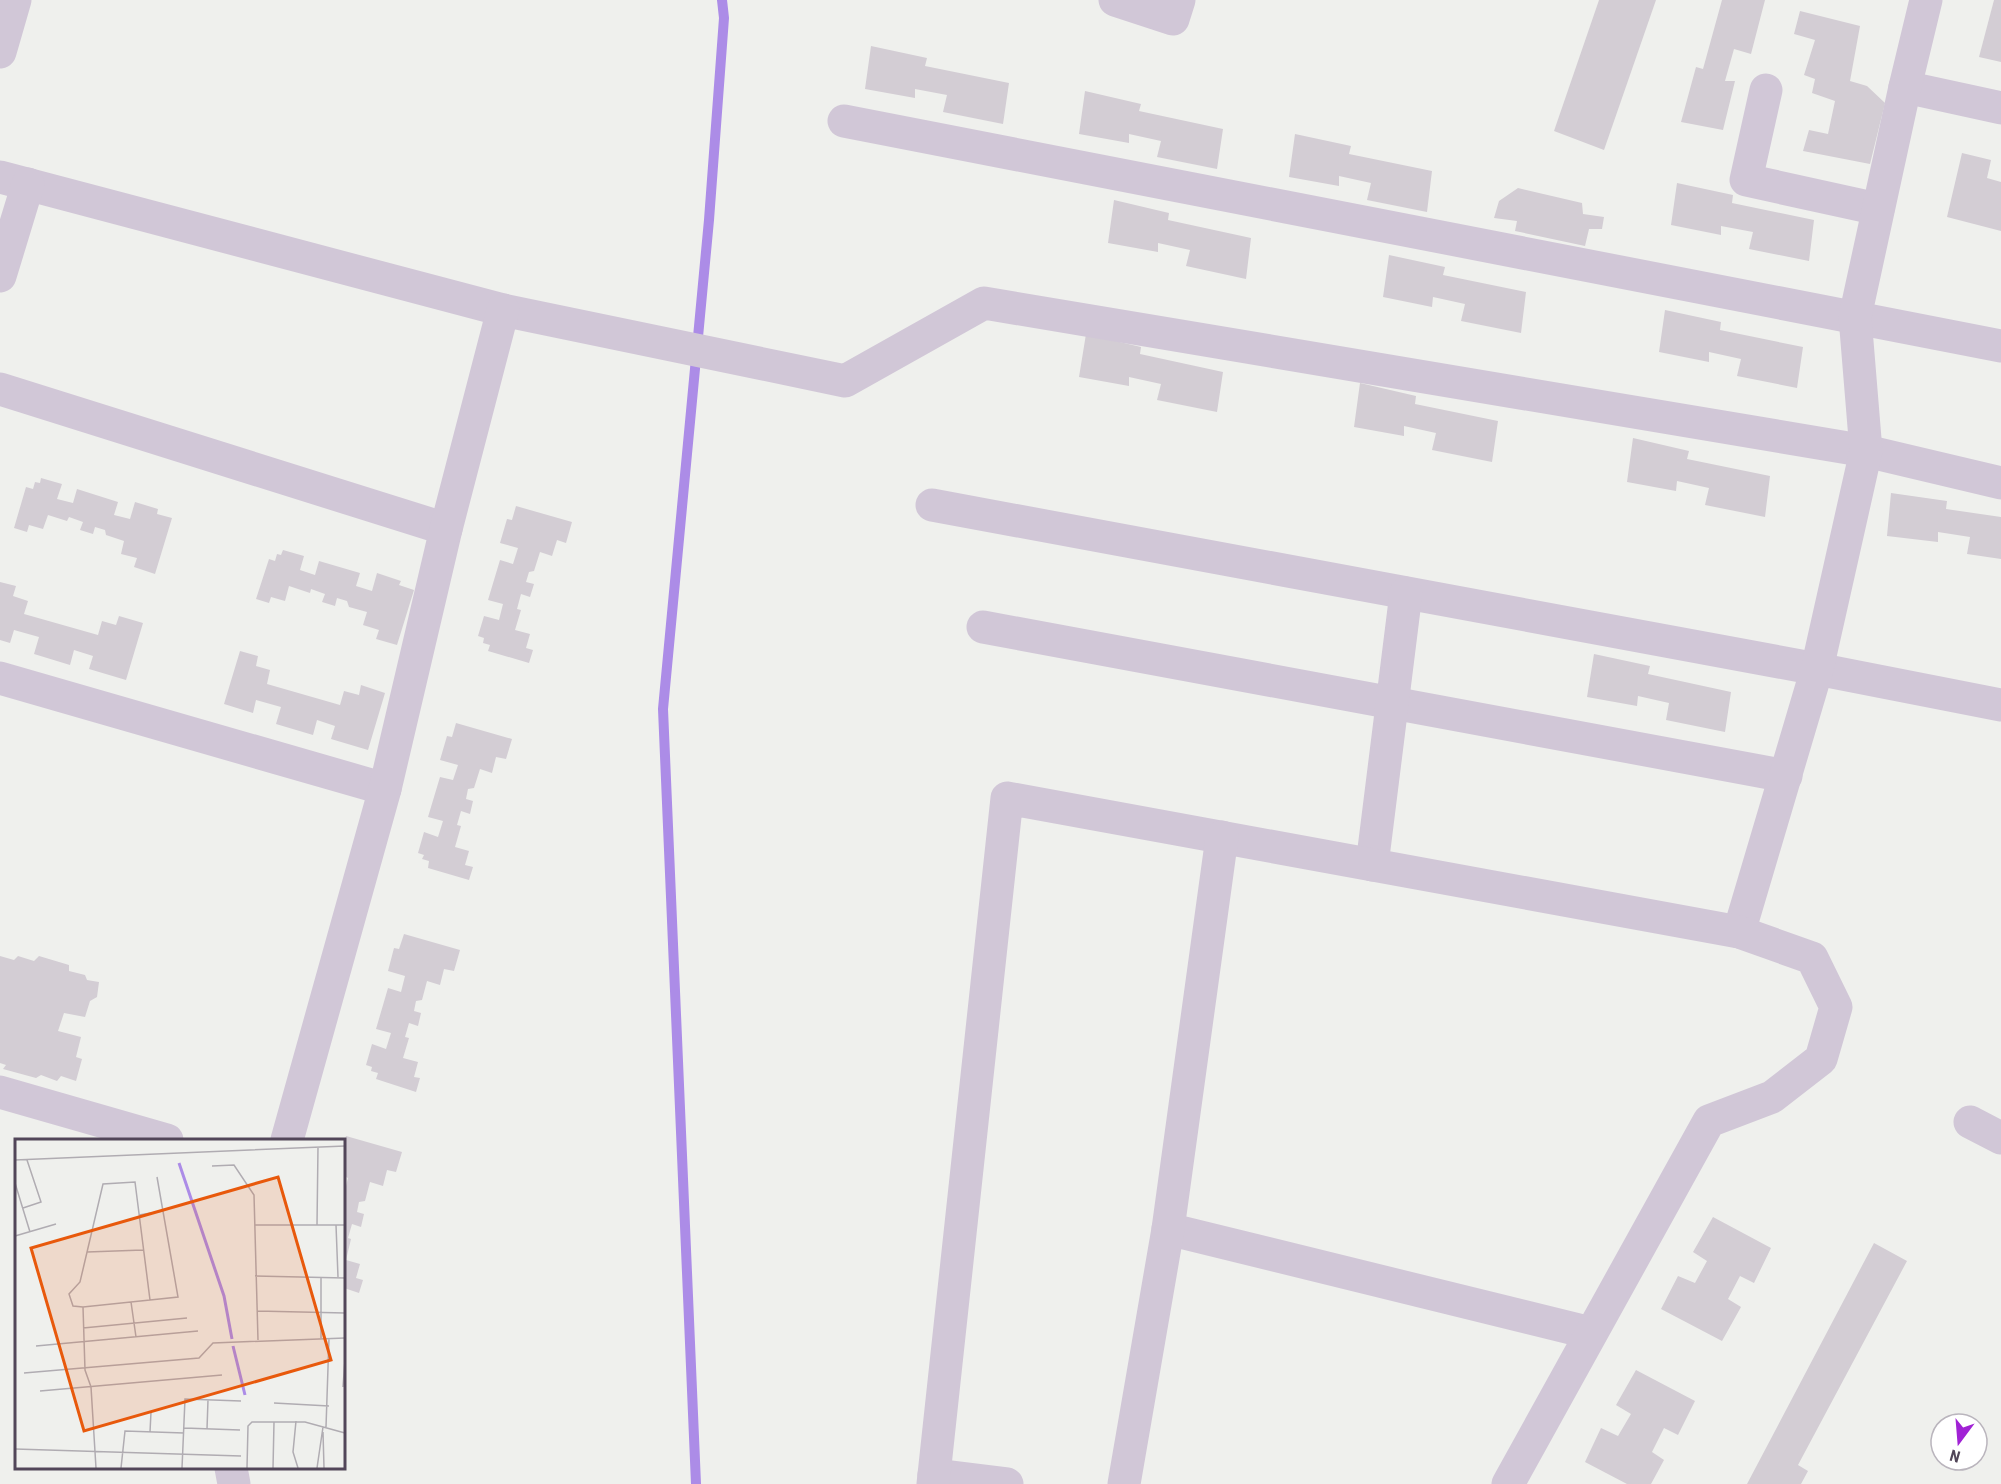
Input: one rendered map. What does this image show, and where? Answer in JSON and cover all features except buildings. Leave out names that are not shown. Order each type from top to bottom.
[{"type":"street","points":[[0,52],[15,0]]},
{"type":"street","points":[[1115,0],[1173,19],[1179,0]]},
{"type":"street","points":[[1739,932],[1817,669],[1866,451],[1855,317],[1926,0]]},
{"type":"street","points":[[1905,87],[2001,108]]},
{"type":"street","points":[[1766,90],[1746,180],[1878,209]]},
{"type":"street","points":[[844,121],[2001,346]]},
{"type":"street","points":[[0,276],[14,180],[503,310],[844,381],[984,303],[1866,451],[2001,483]]},
{"type":"street","points":[[287,1139],[385,789],[446,529],[503,310]]},
{"type":"street","points":[[0,389],[446,529]]},
{"type":"street","points":[[932,505],[2001,705]]},
{"type":"street","points":[[1372,865],[1406,593]]},
{"type":"street","points":[[983,627],[1786,776]]},
{"type":"street","points":[[0,678],[385,789]]},
{"type":"street","points":[[1007,1484],[934,1480],[1006,798],[1739,932],[1812,958],[1836,1008],[1821,1059],[1772,1097],[1709,1121],[1508,1484]]},
{"type":"street","points":[[1124,1484],[1168,1229],[1222,837]]},
{"type":"street","points":[[0,1092],[164,1139]]},
{"type":"street","points":[[1970,1122],[2001,1138]]},
{"type":"street","points":[[1168,1229],[1591,1333]]},
{"type":"street","points":[[231,1469],[234,1484]]},
{"type":"waterway","points":[[696,1484],[663,709],[709,220],[724,18],[722,0]]}]
